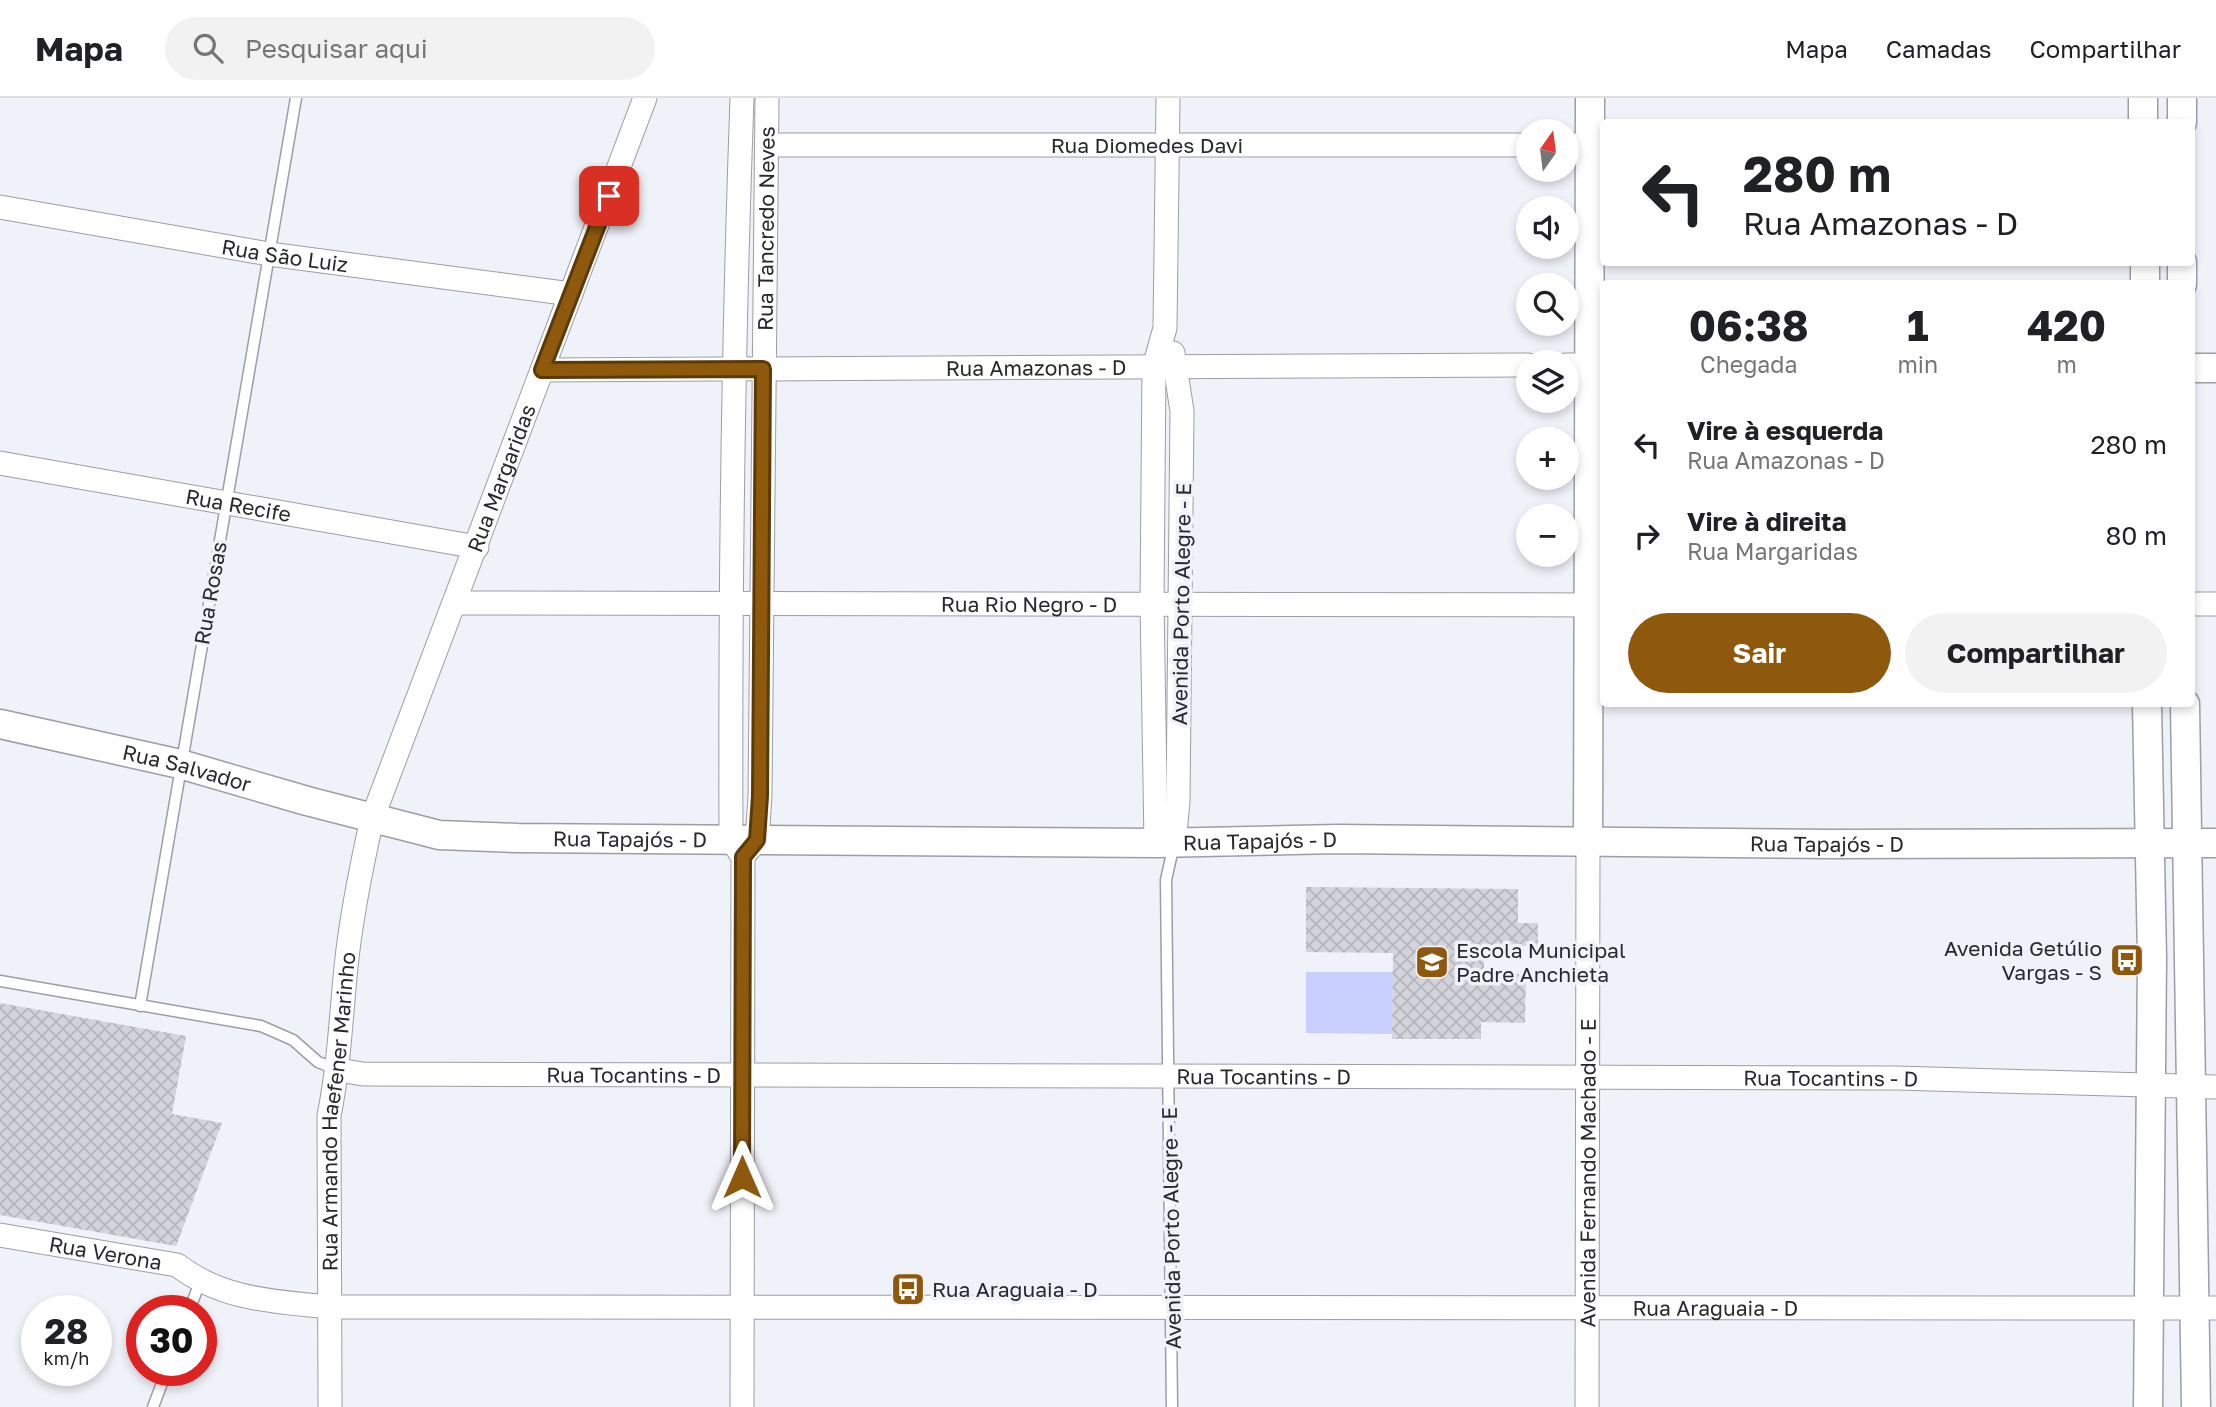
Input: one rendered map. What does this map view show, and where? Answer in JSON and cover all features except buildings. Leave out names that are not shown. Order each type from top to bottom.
[{"type":"street","name":"Rua Margaridas","points":[[372,819],[645,98]]},
{"type":"street","name":"Rua Tancredo Neves","points":[[742,98],[733,369],[731,603],[743,845],[742,1407]]},
{"type":"street","name":"Rua Tancredo Neves","points":[[743,845],[760,796],[768,98]]},
{"type":"street","name":"Avenida Porto Alegre - E","points":[[1165,843],[1152,602],[1154,368],[1165,328],[1168,98]]},
{"type":"street","name":"Avenida Fernando Machado - E","points":[[1587,1407],[1588,842],[1596,605],[1586,365],[1586,145],[1590,98]]},
{"type":"street","points":[[2143,98],[2143,119]]},
{"type":"street","points":[[2182,98],[2182,119]]},
{"type":"street","name":"Rua Diomedes Davi","points":[[767,145],[1516,145]]},
{"type":"street","name":"Rua São Luiz","points":[[0,207],[269,254],[571,294]]},
{"type":"street","name":"Avenida Porto Alegre - E","points":[[1165,328],[1177,367],[1182,411],[1178,802],[1165,843]]},
{"type":"street","name":"Rua Amazonas - D","points":[[542,370],[1516,365]]},
{"type":"street","points":[[2195,368],[2216,368]]},
{"type":"street","name":"Rua Recife","points":[[0,463],[477,547]]},
{"type":"street","name":"Rua Rio Negro - D","points":[[455,603],[1182,602],[1596,605]]},
{"type":"street","points":[[2195,604],[2216,604]]},
{"type":"street","points":[[2147,707],[2151,1085],[2148,1407]]},
{"type":"street","points":[[2185,707],[2187,844],[2203,1086],[2196,1308],[2196,1407]]},
{"type":"street","name":"Rua Salvador","points":[[0,724],[180,764],[372,819]]},
{"type":"street","name":"Rua Tapajós - D","points":[[372,819],[439,835],[743,845],[1165,843],[1338,839],[1843,844],[2216,844]]},
{"type":"street","name":"Rua Armando Haefener Marinho","points":[[330,1407],[328,1116],[338,1070],[356,890],[372,819]]},
{"type":"street","name":"Rua Tocantins - D","points":[[338,1070],[363,1074],[1896,1078],[2203,1086]]},
{"type":"street","name":"Rua Verona","points":[[0,1235],[177,1265],[200,1282],[245,1298],[328,1307]]},
{"type":"street","name":"Rua Araguaia - D","points":[[328,1307],[2196,1308]]},
{"type":"lane","name":"Rua Rosas","points":[[140,1006],[296,98]]},
{"type":"lane","name":"Avenida Porto Alegre - E","points":[[1165,843],[1166,880]]},
{"type":"lane","name":"Avenida Porto Alegre - E","points":[[1165,843],[1172,1407]]},
{"type":"lane","points":[[0,981],[261,1026],[293,1040],[317,1062],[338,1070]]},
{"type":"lane","points":[[195,1295],[200,1282]]},
{"type":"lane","points":[[153,1407],[161,1386]]},
{"type":"shaded area","points":[[1306,972],[1393,972],[1392,1034],[1306,1033]]},
{"type":"place","name":"Avenida Getúlio Vargas - S","points":[[2127,960]]},
{"type":"place","name":"Escola Municipal Padre Anchieta","points":[[1432,962]]},
{"type":"place","name":"Rua Araguaia - D","points":[[908,1289]]},
{"type":"route","points":[[609,196],[542,370],[763,369],[760,796],[757,840],[743,857],[742,1177]]}]
